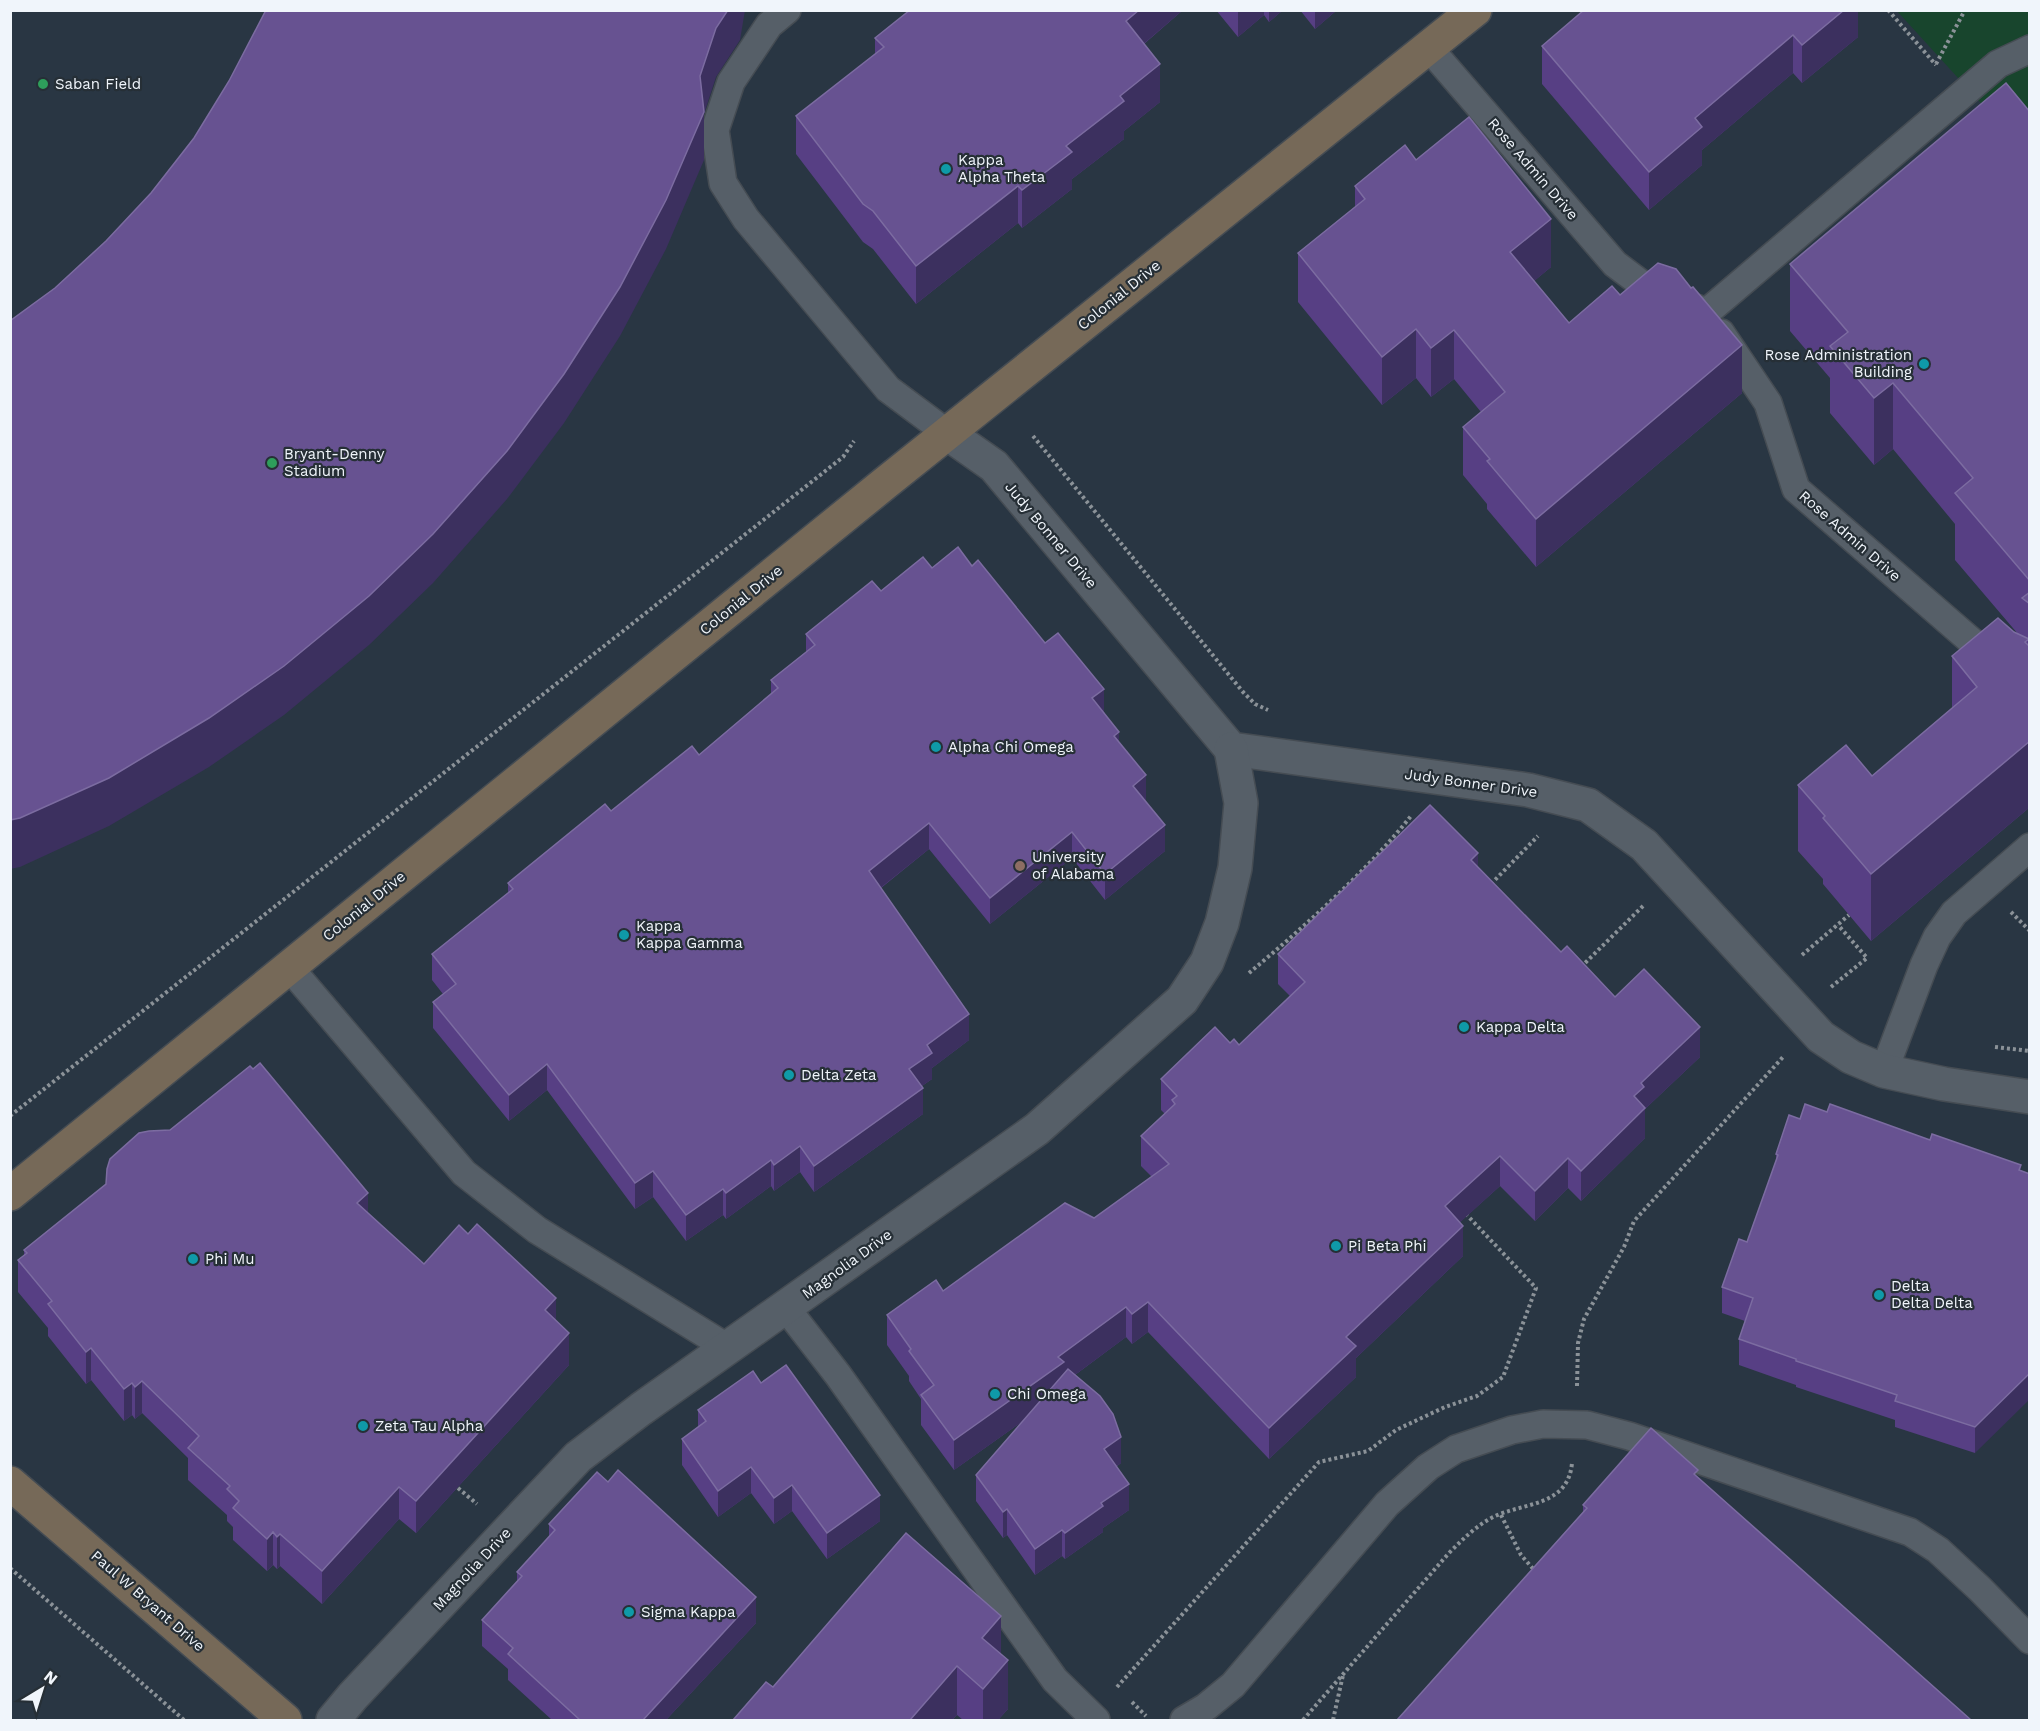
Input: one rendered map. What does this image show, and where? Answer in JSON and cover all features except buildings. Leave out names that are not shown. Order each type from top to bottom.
[{"type":"street","name":"Colonial Drive","points":[[10,1194],[947,433],[1475,10]]},
{"type":"street","name":"Judy Bonner Drive","points":[[947,433],[994,466],[1231,749],[1528,790],[1588,805],[1644,845],[1821,1037],[1851,1057],[1884,1071],[1944,1084],[2030,1097]]},
{"type":"street","name":"Magnolia Drive","points":[[333,1720],[578,1456],[1037,1129],[1182,1000],[1207,962],[1222,922],[1235,868],[1241,803],[1231,749]]},
{"type":"street","name":"Paul W Bryant Drive","points":[[10,1483],[285,1720]]},
{"type":"lane","points":[[787,10],[769,25],[731,82],[715,130],[723,183],[746,219],[888,389],[947,433]]},
{"type":"lane","name":"Rose Admin Drive","points":[[1429,48],[1616,264],[1655,294],[1707,312],[1768,403],[1796,489],[2013,678],[2030,690]]},
{"type":"lane","points":[[1707,312],[1998,64],[2030,49]]},
{"type":"lane","points":[[1884,1071],[1924,964],[1937,937],[1954,912],[2030,848]]},
{"type":"lane","points":[[290,967],[464,1173],[537,1230],[728,1348]]},
{"type":"lane","points":[[786,1308],[838,1375],[1055,1680],[1096,1720]]},
{"type":"lane","points":[[1184,1720],[1206,1707],[1233,1686],[1387,1504],[1428,1467],[1456,1449],[1512,1430],[1543,1424],[1587,1425],[1629,1436],[1910,1533],[1938,1550],[2030,1640]]},
{"type":"path","points":[[1888,10],[1936,65],[1965,10]]},
{"type":"path","points":[[1033,436],[1243,692],[1255,704],[1271,712]]},
{"type":"path","points":[[10,1116],[843,457],[854,441]]},
{"type":"path","points":[[1241,980],[1289,940],[1398,832],[1412,814]]},
{"type":"path","points":[[1488,893],[1496,878],[1545,829]]},
{"type":"path","points":[[1578,970],[1649,900]]},
{"type":"path","points":[[2009,910],[2030,931]]},
{"type":"path","points":[[1799,957],[1849,915]]},
{"type":"path","points":[[1828,990],[1867,958],[1838,925]]},
{"type":"path","points":[[1117,1688],[1319,1462],[1368,1450],[1396,1430],[1445,1407],[1478,1395],[1503,1377],[1536,1288],[1458,1206]]},
{"type":"path","points":[[458,1488],[485,1510]]},
{"type":"path","points":[[1501,1515],[1521,1555],[1540,1576]]},
{"type":"path","points":[[10,1568],[184,1720]]},
{"type":"path","points":[[1333,1720],[1344,1674]]},
{"type":"shaded area","name":"University of Alabama","points":[[11,11],[2029,11],[2029,1720],[11,1720]]},
{"type":"green space","points":[[1897,11],[2029,11],[2029,160],[2000,124]]},
{"type":"place","name":"Saban Field","points":[[43,84]]},
{"type":"place","name":"Kappa Alpha Theta","points":[[946,169]]},
{"type":"place","name":"Rose Administration Building","points":[[1924,364]]},
{"type":"place","name":"Bryant-Denny Stadium","points":[[272,463]]},
{"type":"place","name":"Alpha Chi Omega","points":[[936,747]]},
{"type":"place","name":"University of Alabama","points":[[1020,866]]},
{"type":"place","name":"Kappa Kappa Gamma","points":[[624,935]]},
{"type":"place","name":"Kappa Delta","points":[[1464,1027]]},
{"type":"place","name":"Delta Zeta","points":[[789,1075]]},
{"type":"place","name":"Pi Beta Phi","points":[[1336,1246]]},
{"type":"place","name":"Phi Mu","points":[[193,1259]]},
{"type":"place","name":"Delta Delta Delta","points":[[1879,1295]]},
{"type":"place","name":"Chi Omega","points":[[995,1394]]},
{"type":"place","name":"Zeta Tau Alpha","points":[[363,1426]]},
{"type":"place","name":"Sigma Kappa","points":[[629,1612]]}]
